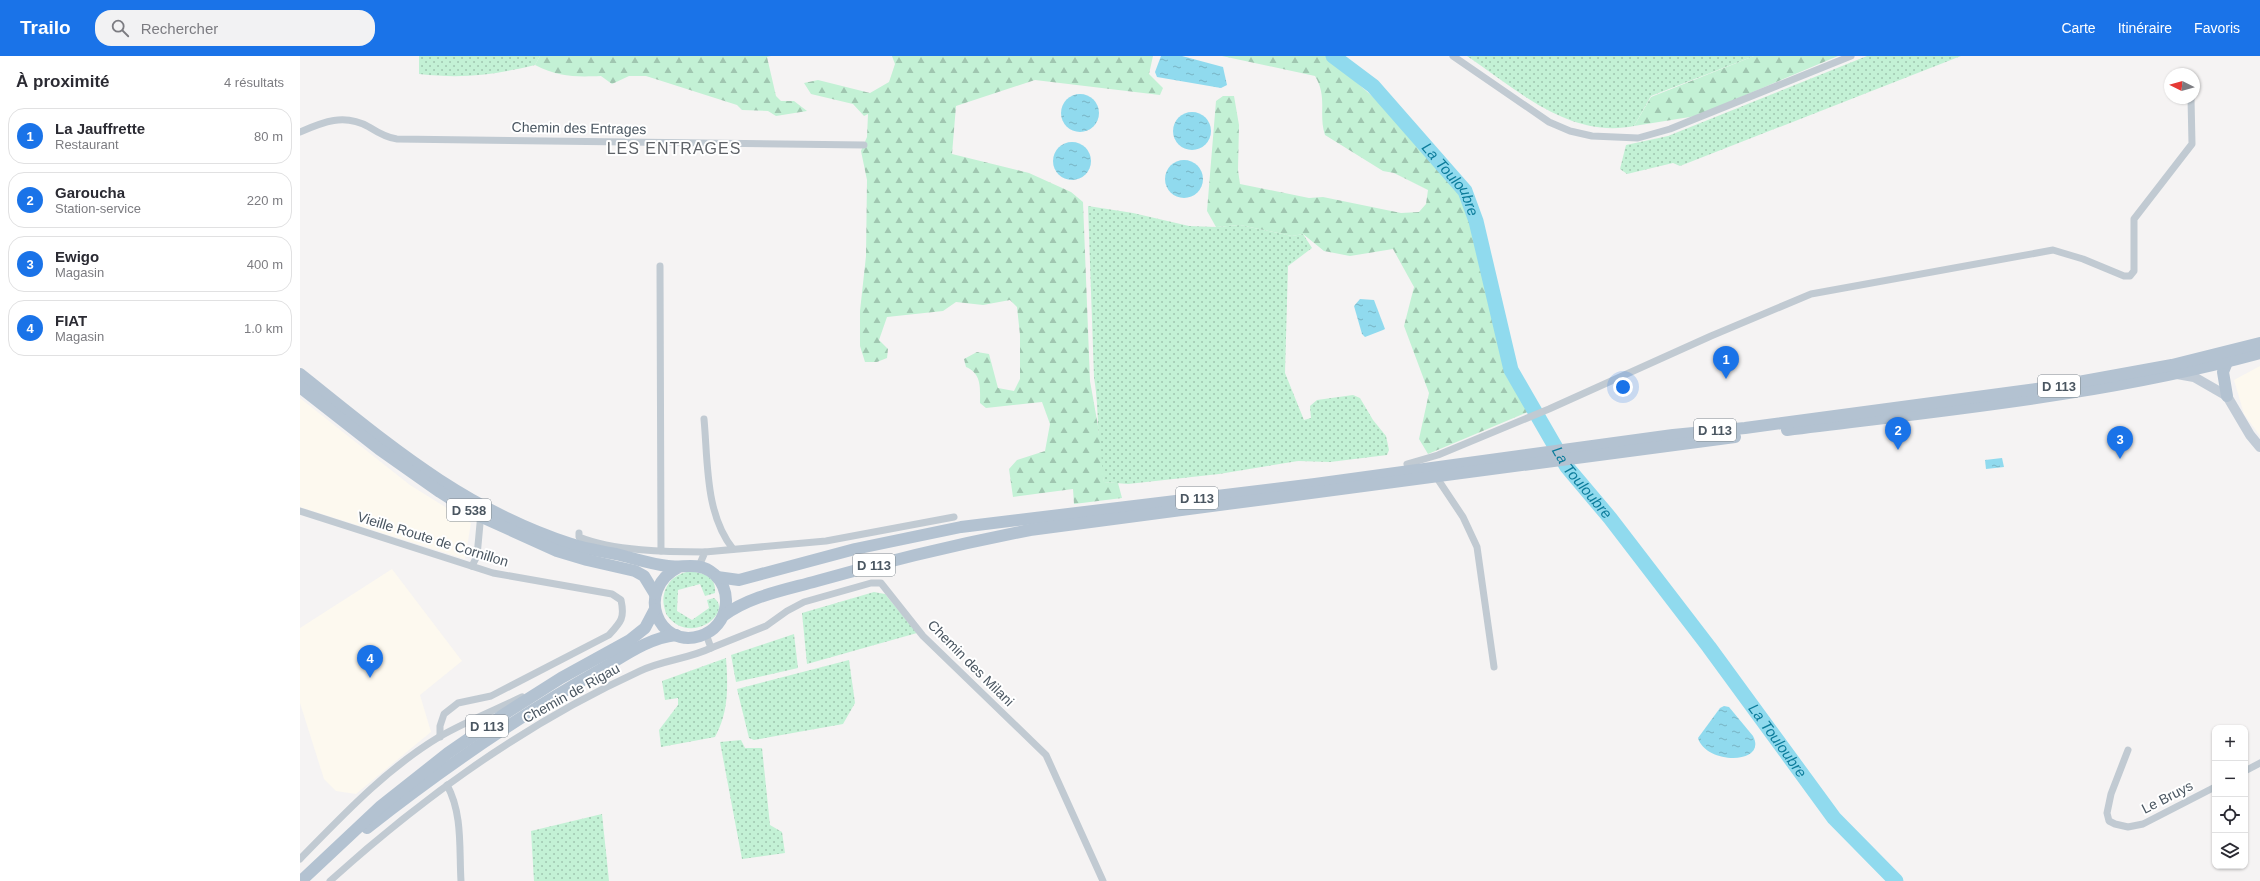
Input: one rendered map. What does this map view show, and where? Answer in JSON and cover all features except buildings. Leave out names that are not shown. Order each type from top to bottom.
[{"type":"main road","name":"D 113","points":[[723,616],[742,603],[883,562],[1030,530],[1410,475],[2051,387],[2172,365],[2260,343]]},
{"type":"main road","name":"D 113","points":[[2203,368],[2209,361],[2260,347]]},
{"type":"main road","name":"D 113","points":[[1576,453],[2037,398],[2203,368],[2260,353]]},
{"type":"main road","points":[[2227,362],[2223,372],[2227,396]]},
{"type":"main road","name":"D 538","points":[[300,374],[417,467],[481,511],[572,545],[668,566],[679,567]]},
{"type":"main road","name":"D 538","points":[[300,387],[397,462],[440,492],[481,511],[557,551],[587,560],[635,571],[644,576],[655,594]]},
{"type":"main road","name":"D 113","points":[[717,576],[739,580],[854,549],[961,527],[1315,484],[1410,475]]},
{"type":"main road","points":[[700,566],[717,576],[726,595],[723,616],[719,623],[706,634],[691,638],[676,635],[662,624],[655,609],[655,594],[660,582],[668,572],[679,567],[700,566]]},
{"type":"main road","name":"D 113","points":[[301,881],[381,806],[448,753],[506,713],[561,678],[630,640],[646,628],[655,609]]},
{"type":"main road","name":"D 113","points":[[326,858],[338,852],[427,782],[482,742],[542,703],[653,640],[676,635]]},
{"type":"street","points":[[1453,56],[1549,122],[1570,131],[1592,136],[1638,138],[1670,129],[1850,56]]},
{"type":"street","points":[[1410,475],[1407,464],[1438,455],[1549,409],[1711,336],[1811,294],[2053,250],[2083,259],[2124,276],[2130,276],[2134,271],[2134,219],[2192,144],[2193,130],[2191,104]]},
{"type":"street","name":"Chemin des Entrages","points":[[300,132],[321,122],[345,119],[360,122],[380,133],[397,139],[864,145]]},
{"type":"street","points":[[660,266],[662,341],[661,551]]},
{"type":"street","points":[[2203,368],[2206,382]]},
{"type":"street","points":[[2174,373],[2194,377],[2206,382],[2227,396],[2250,435],[2260,447]]},
{"type":"street","points":[[704,419],[712,508],[724,537],[733,549]]},
{"type":"street","points":[[1435,472],[1463,517],[1477,547],[1494,667]]},
{"type":"street","name":"Vieille Route de Cornillon","points":[[300,511],[493,573],[612,594],[621,600],[624,613],[620,623],[609,634],[491,696],[458,703],[444,714],[440,726],[440,737]]},
{"type":"street","points":[[472,566],[477,556],[481,511]]},
{"type":"street","points":[[579,533],[579,537],[587,541],[661,551],[705,552],[826,541],[954,517]]},
{"type":"street","points":[[700,566],[705,552]]},
{"type":"street","name":"Chemin des Milani","points":[[712,648],[766,626],[787,611],[804,602],[871,583],[882,583],[923,636],[1046,755],[1103,881]]},
{"type":"street","points":[[706,634],[712,648]]},
{"type":"street","name":"Chemin de Rigau","points":[[330,881],[403,818],[447,785],[531,729],[581,700],[641,670],[659,663],[698,654],[712,648]]},
{"type":"street","points":[[300,859],[338,821],[399,765],[440,737],[561,678]]},
{"type":"street","name":"Le Bruys","points":[[2128,750],[2111,794],[2107,813],[2109,821],[2115,824],[2128,827],[2143,824],[2212,789]]},
{"type":"street","points":[[2248,770],[2260,764]]},
{"type":"street","points":[[447,785],[452,793],[459,826],[461,881]]},
{"type":"shaded area","points":[[2260,366],[2260,436],[2244,414],[2234,380]]},
{"type":"shaded area","points":[[300,398],[410,485],[471,523],[465,559],[300,507]]},
{"type":"shaded area","points":[[392,569],[462,661],[420,695],[431,732],[356,794],[336,791],[324,779],[300,703],[300,628]]},
{"type":"green space","points":[[419,56],[540,56],[535,65],[491,74],[450,76],[419,74]]},
{"type":"green space","points":[[540,56],[771,56],[767,57],[776,96],[781,101],[794,101],[807,111],[776,116],[768,111],[742,110],[737,105],[646,76],[629,76],[612,84],[601,76],[575,76],[560,74],[535,65]]},
{"type":"green space","points":[[892,56],[1153,56],[1149,74],[1163,88],[1160,95],[1035,80],[956,106],[952,154],[1029,173],[1071,192],[1083,202],[1090,381],[1098,426],[1104,482],[1118,483],[1122,498],[1074,504],[1073,489],[1013,497],[1009,469],[1017,460],[1045,451],[1050,424],[1042,402],[986,408],[980,403],[980,387],[975,373],[966,367],[964,359],[977,352],[989,354],[998,388],[1014,391],[1020,379],[1020,335],[1017,307],[1010,300],[983,305],[956,302],[943,311],[887,317],[879,340],[888,349],[887,358],[877,362],[865,362],[860,346],[860,311],[866,256],[867,180],[861,151],[867,137],[868,114],[864,116],[853,104],[811,94],[804,83],[818,80],[870,93],[889,82],[895,64]]},
{"type":"green space","points":[[1222,56],[1327,56],[1373,97],[1425,149],[1464,199],[1486,280],[1491,314],[1506,376],[1530,411],[1428,454],[1419,439],[1429,393],[1404,326],[1414,287],[1393,249],[1350,256],[1324,251],[1303,234],[1292,236],[1240,225],[1216,227],[1207,211],[1216,101],[1223,96],[1234,96],[1239,125],[1238,170],[1240,184],[1309,198],[1323,197],[1401,213],[1419,212],[1426,204],[1428,190],[1394,173],[1383,171],[1325,135],[1322,120],[1321,91],[1315,76]]},
{"type":"green space","points":[[1467,56],[1754,56],[1651,96],[1634,126],[1610,128],[1588,125],[1566,119],[1545,109],[1525,97]]},
{"type":"green space","points":[[1754,56],[1838,56],[1696,116],[1634,126],[1651,97]]},
{"type":"green space","points":[[1867,56],[1961,56],[1680,166],[1673,163],[1627,174],[1620,169],[1626,145],[1668,136]]},
{"type":"green space","points":[[1088,206],[1133,213],[1189,226],[1216,227],[1240,225],[1292,236],[1303,234],[1312,248],[1288,266],[1285,373],[1304,420],[1311,418],[1310,406],[1317,400],[1353,395],[1360,398],[1373,420],[1386,436],[1389,450],[1387,455],[1330,462],[1298,461],[1219,474],[1128,484],[1104,482],[1100,456],[1094,377]]},
{"type":"green space","points":[[690,571],[700,573],[708,577],[714,583],[715,593],[705,596],[700,584],[678,590],[677,611],[692,620],[709,608],[707,600],[714,598],[718,603],[719,609],[711,621],[703,626],[695,628],[686,628],[676,624],[666,614],[664,603],[664,593],[673,578]]},
{"type":"green space","points":[[874,592],[885,594],[917,633],[807,664],[802,613]]},
{"type":"green space","points":[[794,634],[798,668],[736,682],[731,655]]},
{"type":"green space","points":[[726,658],[727,689],[725,708],[720,728],[715,737],[661,747],[659,730],[678,705],[678,698],[665,700],[662,681]]},
{"type":"green space","points":[[849,660],[855,703],[843,724],[754,740],[749,738],[737,689]]},
{"type":"green space","points":[[741,740],[745,748],[762,748],[770,825],[782,832],[785,853],[742,859],[720,742]]},
{"type":"green space","points":[[602,814],[609,881],[534,881],[531,831]]},
{"type":"water","points":[[1161,56],[1182,56],[1223,67],[1227,85],[1221,88],[1157,77],[1155,72]]},
{"type":"water","points":[[1080,94],[1090,97],[1096,103],[1099,113],[1096,123],[1090,129],[1080,132],[1070,129],[1064,123],[1061,113],[1064,103],[1070,97]]},
{"type":"water","points":[[1192,112],[1202,115],[1208,121],[1211,131],[1208,141],[1202,147],[1192,150],[1182,147],[1176,141],[1173,131],[1176,121],[1182,115]]},
{"type":"water","points":[[1072,142],[1082,145],[1088,151],[1091,161],[1088,171],[1082,177],[1072,180],[1062,177],[1056,171],[1053,161],[1056,151],[1062,145]]},
{"type":"water","points":[[1184,160],[1194,163],[1200,169],[1203,179],[1200,189],[1194,195],[1184,198],[1174,195],[1168,189],[1165,179],[1168,169],[1174,163]]},
{"type":"water","points":[[1360,299],[1374,300],[1385,329],[1365,337],[1362,334],[1354,306]]},
{"type":"water","points":[[2002,458],[2004,467],[1986,469],[1985,460]]},
{"type":"water","points":[[1724,706],[1729,707],[1753,736],[1755,746],[1752,752],[1744,756],[1734,758],[1723,757],[1712,753],[1703,747],[1698,738],[1720,708]]},
{"type":"waterway","name":"La Touloubre","points":[[1333,56],[1373,86],[1465,191],[1476,221],[1511,370],[1567,467],[1610,518],[1709,647],[1834,818],[1896,881]]},
{"type":"place","name":"La Jauffrette","points":[[1726,379]]},
{"type":"place","name":"Garoucha","points":[[1898,450]]},
{"type":"place","name":"Ewigo","points":[[2120,459]]},
{"type":"place","name":"FIAT","points":[[370,678]]},
{"type":"district","name":"LES ENTRAGES","points":[[674,148]]}]
